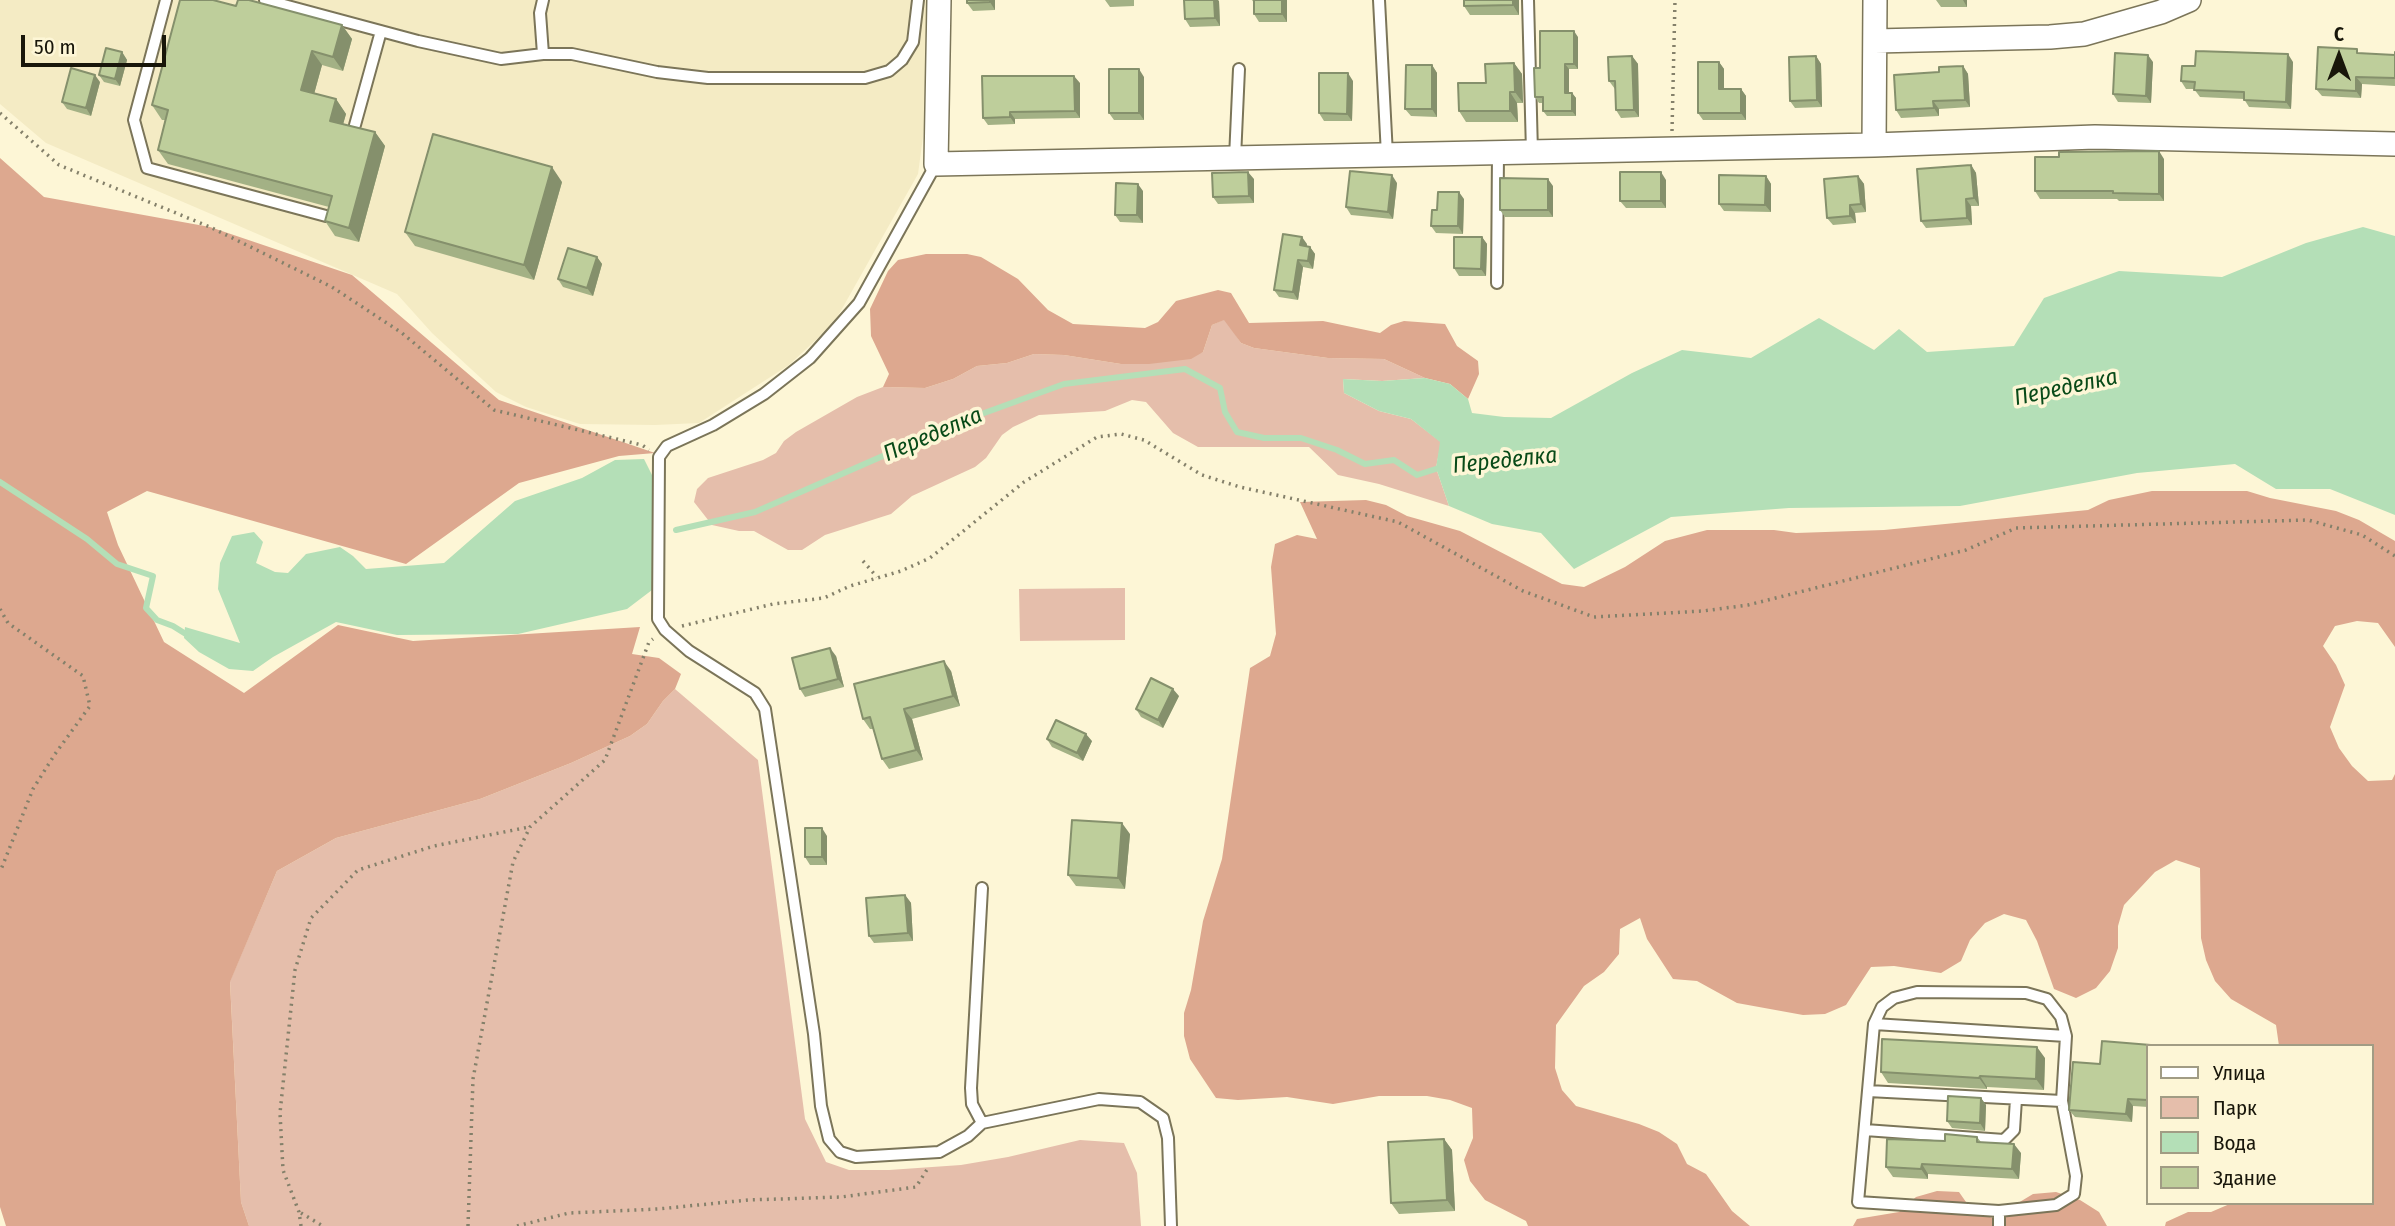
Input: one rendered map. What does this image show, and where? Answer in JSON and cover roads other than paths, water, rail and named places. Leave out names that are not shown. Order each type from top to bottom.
[{"type":"street","points":[[939,0],[936,164],[1874,145],[2095,137],[2395,144]]},
{"type":"street","points":[[1874,145],[1875,0]]},
{"type":"street","points":[[1875,41],[2084,34],[2161,12],[2189,0]]},
{"type":"lane","points":[[166,0],[134,120],[147,168],[326,216]]},
{"type":"lane","points":[[265,0],[501,59],[572,54],[657,72],[708,78],[865,78],[889,71],[902,60],[913,42],[918,0]]},
{"type":"lane","points":[[543,0],[540,13],[543,54]]},
{"type":"lane","points":[[1379,0],[1387,155]]},
{"type":"lane","points":[[1528,0],[1532,152]]},
{"type":"lane","points":[[355,125],[381,31]]},
{"type":"lane","points":[[1235,158],[1239,69]]},
{"type":"lane","points":[[1497,283],[1498,153]]},
{"type":"lane","points":[[936,164],[859,303],[810,359],[744,407],[667,446],[659,457],[659,619],[665,630],[689,651],[755,693],[765,709],[812,1021],[821,1106],[829,1139],[839,1152],[856,1157],[939,1152],[968,1136],[982,1123],[1099,1099],[1140,1102],[1163,1118],[1168,1138],[1171,1226]]},
{"type":"lane","points":[[982,888],[971,1088],[972,1104],[982,1123]]},
{"type":"lane","points":[[1917,992],[2026,993],[2047,999],[2061,1017],[2066,1036],[2062,1101],[2076,1176],[2074,1194],[2056,1205],[1999,1211],[1858,1202],[1874,1024],[1882,1007],[1894,998],[1917,992]]},
{"type":"lane","points":[[1874,1024],[2066,1036]]},
{"type":"lane","points":[[1868,1091],[2062,1101]]},
{"type":"lane","points":[[1865,1130],[2004,1140],[2014,1130],[2016,1099]]},
{"type":"lane","points":[[1999,1211],[1999,1226]]},
{"type":"water","points":[[2363,227],[2395,236],[2395,515],[2330,489],[2276,489],[2235,464],[2137,473],[1960,506],[1789,508],[1671,517],[1574,569],[1541,533],[1492,524],[1449,506],[1436,468],[1440,442],[1411,419],[1379,411],[1344,393],[1343,379],[1382,381],[1425,378],[1450,384],[1468,399],[1472,413],[1551,418],[1632,373],[1682,350],[1751,358],[1819,318],[1874,350],[1899,329],[1927,352],[2014,346],[2044,298],[2119,271],[2222,277],[2306,243]]},
{"type":"water","points":[[644,459],[654,479],[652,590],[627,609],[518,634],[397,635],[336,622],[253,671],[229,669],[199,652],[184,638],[185,627],[240,643],[218,589],[220,563],[232,536],[254,532],[263,542],[256,563],[275,572],[288,573],[306,554],[340,547],[366,569],[444,563],[515,501],[582,478],[615,460]]},
{"type":"waterway","name":"Переделка","points":[[676,530],[755,512],[965,420],[1064,384],[1185,369],[1220,388],[1225,412],[1237,432],[1264,438],[1301,438],[1337,450],[1365,464],[1394,460],[1417,475],[1442,467]]},
{"type":"waterway","name":"Переделка","points":[[0,482],[87,539],[117,564],[153,576],[146,608],[157,620],[189,636]]}]
